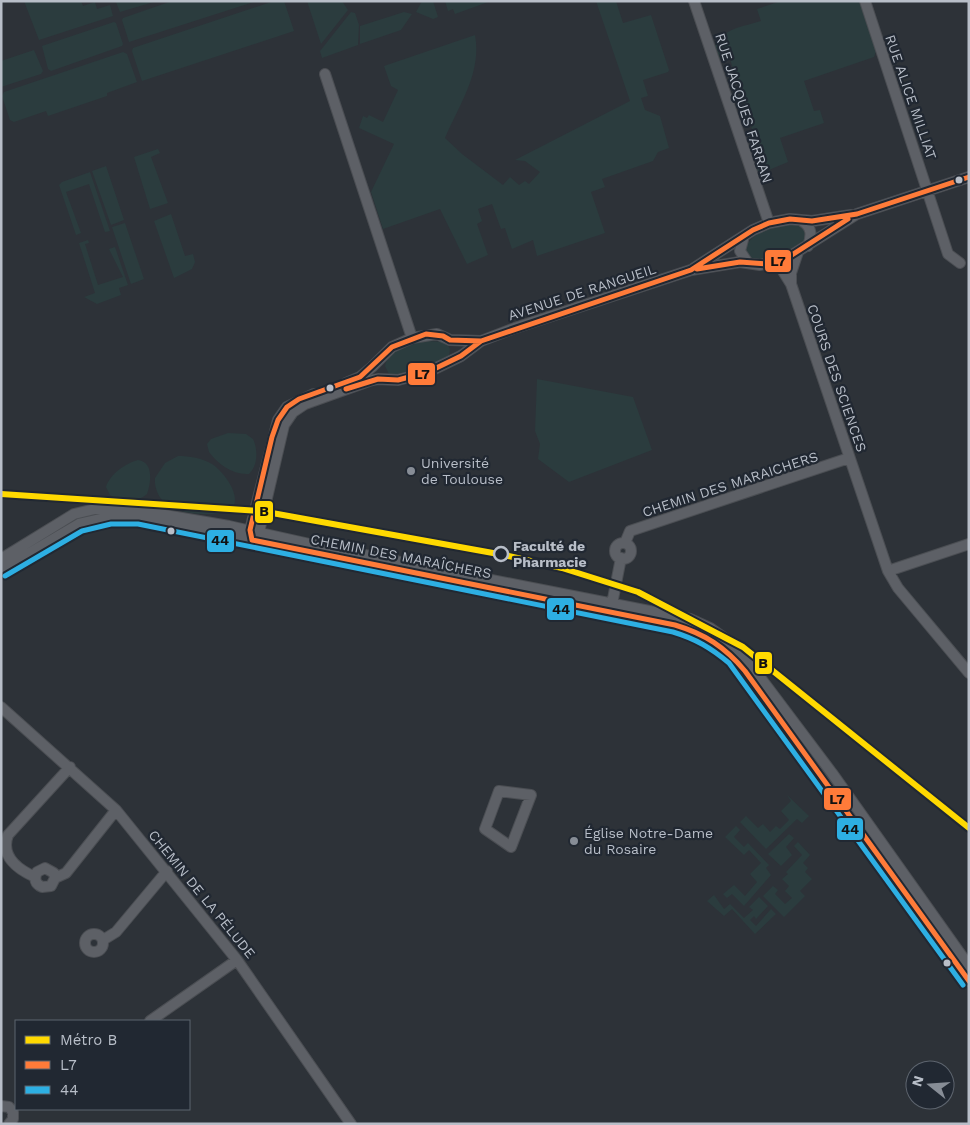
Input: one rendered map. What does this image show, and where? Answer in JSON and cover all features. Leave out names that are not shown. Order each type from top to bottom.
[{"type":"street","name":"RUE JACQUES FARRAN","points":[[694,1],[769,223]]},
{"type":"street","name":"RUE ALICE MILLIAT","points":[[864,1],[932,201],[948,254],[960,263]]},
{"type":"street","points":[[324,74],[412,338]]},
{"type":"street","name":"AVENUE DE RANGUEIL","points":[[691,270],[744,236],[769,223],[790,219],[802,221],[857,214],[969,177]]},
{"type":"street","name":"AVENUE DE RANGUEIL","points":[[254,534],[284,425],[293,412],[306,404],[354,386],[386,378],[398,380],[412,377],[443,366],[461,356],[481,341],[691,270],[748,263],[760,265],[772,263],[798,252],[857,214]]},
{"type":"street","points":[[802,221],[808,224],[811,232],[808,246]]},
{"type":"street","points":[[744,236],[740,251],[748,263]]},
{"type":"street","name":"COURS DES SCIENCES","points":[[791,284],[791,273],[798,252]]},
{"type":"street","name":"COURS DES SCIENCES","points":[[772,263],[781,268],[791,284],[888,571]]},
{"type":"street","name":"AVENUE DE RANGUEIL","points":[[254,534],[272,437],[278,420],[287,407],[299,399],[360,377],[392,347],[412,338],[437,334],[450,340],[481,341]]},
{"type":"street","points":[[450,340],[455,347],[453,359]]},
{"type":"street","points":[[382,357],[380,370],[386,378]]},
{"type":"street","name":"CHEMIN DES MARAICHERS","points":[[611,608],[621,558],[628,557],[631,553],[629,546],[625,543],[630,531],[849,458]]},
{"type":"street","name":"CHEMIN DES MARAÎCHERS","points":[[77,519],[138,517],[254,534],[611,608],[698,632],[721,645],[735,658],[969,981]]},
{"type":"street","points":[[1,558],[77,519]]},
{"type":"street","points":[[1,570],[77,519]]},
{"type":"street","points":[[969,544],[888,571],[898,588],[969,673]]},
{"type":"street","name":"CHEMIN DES MARAÎCHERS","points":[[611,608],[690,619],[710,628],[738,648],[832,773],[969,966]]},
{"type":"street","name":"CHEMIN DE LA PÉLUDE","points":[[1,707],[116,810],[238,960],[351,1124]]},
{"type":"street","points":[[70,767],[8,835],[4,845],[6,853],[24,872],[35,877],[37,872],[45,868],[54,873],[55,878],[66,873],[116,810]]},
{"type":"street","points":[[499,791],[531,795],[511,847],[485,829],[499,791]]},
{"type":"street","points":[[103,940],[116,932],[167,871]]},
{"type":"street","points":[[151,1020],[238,960]]},
{"type":"street","points":[[2,1104],[9,1107],[13,1118]]},
{"type":"shaded area","points":[[24,1],[81,1],[83,6],[95,2],[97,9],[110,5],[113,16],[39,40]]},
{"type":"shaded area","points":[[157,1],[120,12],[116,2]]},
{"type":"shaded area","points":[[172,1],[257,1],[129,42],[123,18]]},
{"type":"shaded area","points":[[274,1],[284,1],[294,31],[142,81],[132,51],[133,48]]},
{"type":"shaded area","points":[[307,1],[342,1],[348,10],[321,44]]},
{"type":"shaded area","points":[[422,1],[433,1],[438,17],[433,19],[416,12]]},
{"type":"shaded area","points":[[445,1],[491,1],[455,14],[453,9],[448,11]]},
{"type":"shaded area","points":[[596,1],[616,1],[623,23],[651,15],[669,70],[668,72],[643,80],[648,96],[641,98],[645,110],[660,116],[669,148],[658,152],[653,161],[602,179],[605,187],[591,192],[605,233],[537,256],[533,240],[512,249],[505,228],[501,229],[492,204],[478,209],[482,221],[477,224],[488,255],[467,264],[440,209],[383,229],[371,192],[394,144],[359,128],[363,116],[367,118],[369,115],[383,122],[398,90],[391,86],[384,66],[475,35],[476,49],[472,76],[445,138],[462,154],[503,185],[510,177],[519,185],[525,181],[529,184],[540,172],[525,161],[515,160],[630,101]]},
{"type":"shaded area","points":[[781,1],[861,1],[877,48],[874,57],[804,81],[814,111],[820,110],[824,123],[780,138],[788,162],[764,172],[760,179],[755,164],[762,161],[729,56],[720,60],[715,46],[723,35],[728,32],[761,21],[757,9]]},
{"type":"shaded area","points":[[351,12],[355,13],[359,25],[358,45],[322,58],[320,51]]},
{"type":"shaded area","points":[[404,12],[412,14],[401,30],[360,44],[360,26]]},
{"type":"shaded area","points":[[114,22],[123,44],[122,46],[51,71],[48,69],[42,46]]},
{"type":"shaded area","points":[[34,50],[43,71],[41,74],[1,87],[1,61]]},
{"type":"shaded area","points":[[123,52],[127,54],[137,82],[107,93],[107,96],[48,116],[46,111],[14,122],[10,120],[2,96],[4,92]]},
{"type":"shaded area","points":[[158,149],[160,153],[151,157],[168,203],[150,209],[134,157]]},
{"type":"shaded area","points":[[106,166],[124,220],[111,225],[92,171]]},
{"type":"shaded area","points":[[90,172],[110,231],[105,232],[89,184],[66,192],[81,233],[76,235],[59,185],[62,182]]},
{"type":"shaded area","points":[[171,214],[185,256],[193,254],[195,262],[192,269],[174,278],[154,221]]},
{"type":"shaded area","points":[[125,223],[144,279],[131,284],[112,227]]},
{"type":"shaded area","points":[[793,224],[805,228],[806,237],[802,245],[787,253],[769,258],[760,259],[747,256],[745,249],[753,238],[772,228]]},
{"type":"shaded area","points":[[88,240],[89,243],[85,244],[98,285],[123,277],[109,249],[115,247],[128,285],[119,288],[121,295],[97,304],[84,297],[95,293],[79,243]]},
{"type":"shaded area","points":[[426,341],[446,342],[450,349],[449,356],[411,373],[402,375],[389,374],[385,366],[391,356],[401,349]]},
{"type":"shaded area","points":[[537,379],[633,397],[652,450],[569,482],[538,459],[540,444],[535,431]]},
{"type":"shaded area","points":[[228,433],[246,434],[253,439],[256,457],[254,467],[249,474],[231,471],[217,461],[209,452],[207,444],[211,439]]},
{"type":"shaded area","points":[[178,456],[204,460],[221,472],[230,484],[235,498],[231,509],[226,512],[199,514],[180,511],[164,503],[156,489],[155,478],[165,463]]},
{"type":"shaded area","points":[[138,460],[147,465],[149,469],[150,484],[147,494],[134,500],[119,499],[110,495],[106,487],[111,478],[124,466]]},
{"type":"shaded area","points":[[787,795],[809,816],[802,823],[797,819],[766,849],[740,822],[746,816],[758,828],[763,824],[770,832],[776,826],[780,829],[789,820],[781,811],[791,801]]},
{"type":"shaded area","points":[[736,826],[740,830],[734,837],[744,847],[748,843],[769,865],[766,868],[771,875],[744,906],[732,894],[727,898],[723,894],[734,885],[745,896],[757,882],[750,874],[761,863],[749,850],[744,855],[725,837]]},
{"type":"shaded area","points":[[789,834],[794,838],[786,847],[792,855],[781,866],[768,854]]},
{"type":"shaded area","points":[[798,842],[810,855],[803,863],[808,868],[805,872],[812,879],[800,891],[805,896],[784,917],[763,896],[773,886],[778,890],[775,894],[785,904],[792,898],[785,891],[789,886],[782,879],[802,855],[794,846]]},
{"type":"shaded area","points":[[714,895],[724,909],[730,904],[744,918],[753,910],[749,907],[759,897],[768,906],[756,919],[754,916],[750,920],[756,926],[771,909],[776,914],[755,934],[732,909],[724,916],[707,901]]},
{"type":"metro line","name":"B","points":[[1,494],[261,511],[504,555],[562,568],[638,592],[743,647],[969,828]]},
{"type":"transit line","name":"L7","points":[[252,540],[250,530],[272,437],[278,420],[287,407],[299,399],[360,377],[392,347],[426,334],[443,336],[450,340],[481,341],[691,270],[753,230],[769,223],[790,219],[812,221],[857,214],[969,177]]},
{"type":"transit line","name":"L7","points":[[697,269],[740,262],[767,264],[784,260],[848,219]]},
{"type":"transit line","name":"L7","points":[[346,389],[378,379],[398,380],[428,372],[461,356],[481,341],[490,338]]},
{"type":"transit line","name":"44","points":[[5,576],[82,531],[111,524],[138,524],[673,632],[689,638],[709,648],[729,663],[963,985]]},
{"type":"transit line","name":"L7","points":[[252,540],[675,625],[714,642],[745,671],[969,981]]},
{"type":"place","name":"Université de Toulouse","points":[[411,471]]},
{"type":"place","name":"Faculté de Pharmacie","points":[[501,554]]},
{"type":"place","name":"Église Notre-Dame du Rosaire","points":[[574,841]]}]
